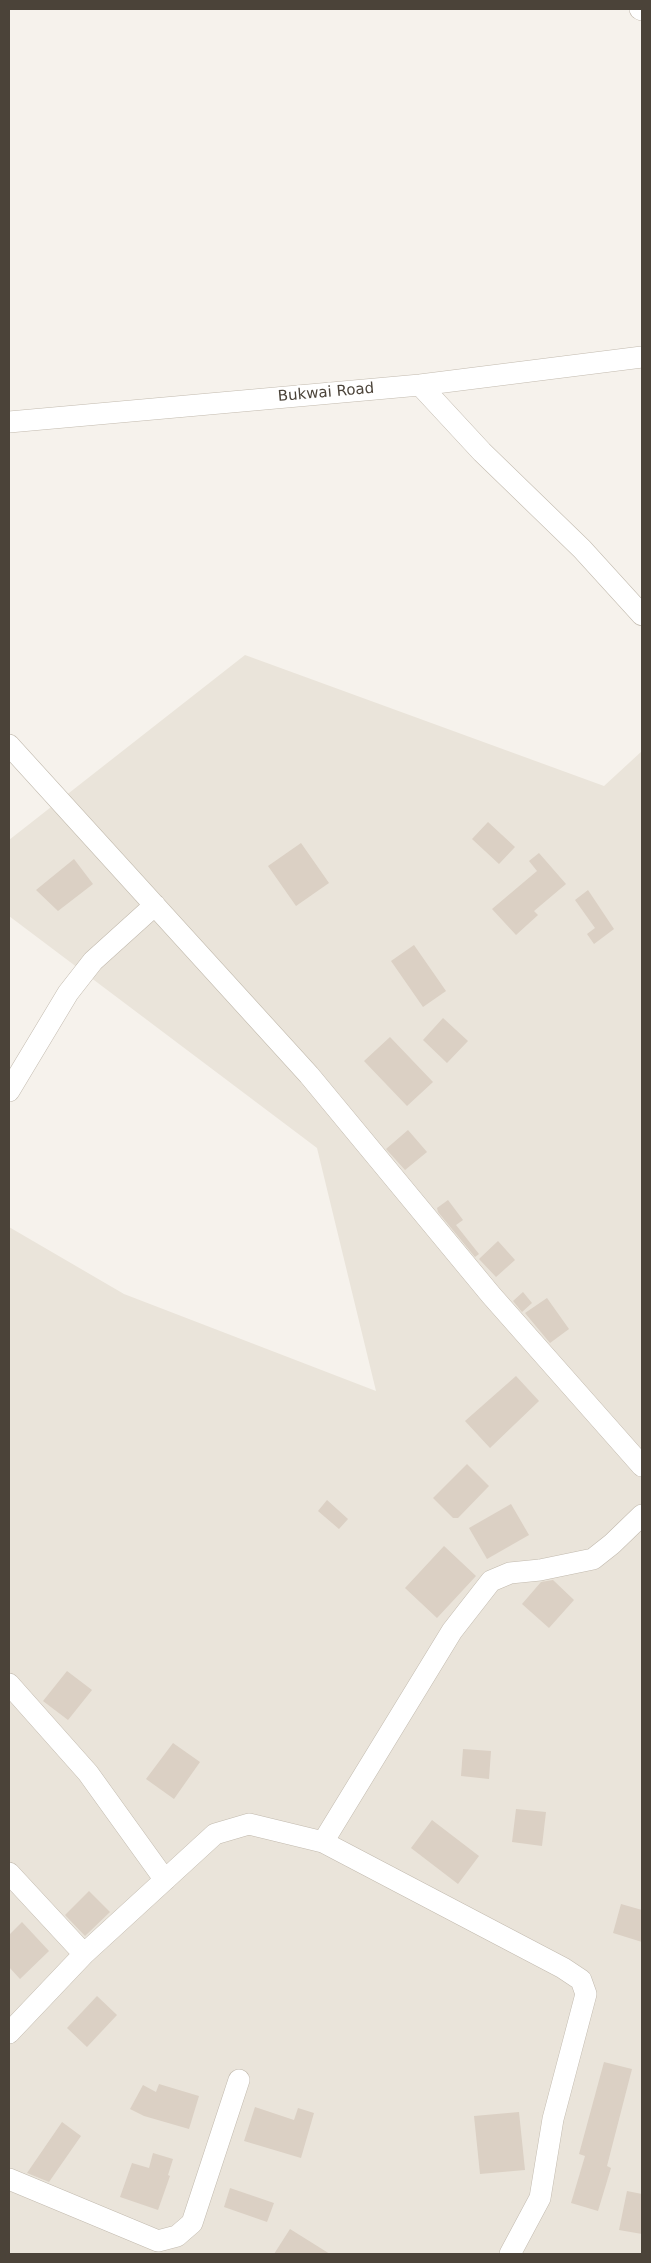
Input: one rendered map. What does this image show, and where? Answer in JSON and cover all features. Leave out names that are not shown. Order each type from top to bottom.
[{"type":"street","name":"Bukwai Road","points":[[9,422],[420,385],[642,357]]},
{"type":"street","points":[[420,385],[482,452],[582,550],[642,615]]},
{"type":"street","points":[[9,745],[309,1075],[491,1295],[642,1466]]},
{"type":"street","points":[[9,1090],[68,992],[92,961],[155,905]]},
{"type":"street","points":[[323,1842],[452,1631],[491,1581],[510,1573],[540,1570],[593,1559],[612,1544],[642,1515]]},
{"type":"street","points":[[9,1684],[88,1773],[165,1880]]},
{"type":"street","points":[[9,2033],[84,1954],[215,1834],[248,1824],[323,1842],[564,1968],[581,1980],[586,1994],[553,2119],[540,2198],[510,2254]]},
{"type":"street","points":[[9,1873],[84,1954]]},
{"type":"street","points":[[9,2180],[158,2241],[177,2236],[192,2223],[239,2080]]},
{"type":"shaded area","points":[[245,655],[604,786],[642,751],[642,2254],[9,2254],[9,1227],[124,1294],[376,1391],[317,1148],[9,916],[9,840]]},
{"type":"building","points":[[488,822],[515,847],[499,864],[472,839]]},
{"type":"building","points":[[301,843],[329,883],[296,906],[268,866]]},
{"type":"building","points":[[539,853],[566,884],[534,911],[538,915],[516,935],[492,909],[537,871],[529,861]]},
{"type":"building","points":[[74,859],[93,884],[58,911],[36,890]]},
{"type":"building","points":[[588,890],[614,929],[594,944],[587,934],[595,928],[575,900]]},
{"type":"building","points":[[414,945],[446,991],[423,1007],[391,961]]},
{"type":"building","points":[[443,1018],[468,1041],[447,1063],[423,1040]]},
{"type":"building","points":[[390,1037],[433,1082],[407,1106],[364,1061]]},
{"type":"building","points":[[408,1130],[427,1152],[405,1170],[386,1149]]},
{"type":"building","points":[[448,1200],[463,1220],[456,1225],[479,1254],[475,1257],[438,1212],[437,1208]]},
{"type":"building","points":[[498,1241],[515,1260],[496,1277],[479,1259]]},
{"type":"building","points":[[523,1292],[532,1303],[522,1312],[513,1301]]},
{"type":"building","points":[[547,1298],[569,1329],[550,1343],[525,1313]]},
{"type":"building","points":[[516,1376],[539,1401],[490,1448],[465,1421]]},
{"type":"building","points":[[467,1464],[489,1486],[458,1518],[453,1518],[433,1498]]},
{"type":"building","points":[[327,1500],[348,1519],[339,1529],[318,1511]]},
{"type":"building","points":[[511,1504],[529,1535],[487,1559],[469,1528]]},
{"type":"building","points":[[444,1546],[476,1576],[437,1618],[405,1588]]},
{"type":"building","points":[[553,1580],[574,1600],[549,1628],[522,1604],[541,1582]]},
{"type":"building","points":[[67,1671],[92,1690],[68,1720],[43,1701]]},
{"type":"building","points":[[173,1743],[200,1762],[174,1799],[146,1779]]},
{"type":"building","points":[[463,1749],[491,1751],[489,1779],[461,1776]]},
{"type":"building","points":[[516,1809],[546,1812],[542,1846],[512,1842]]},
{"type":"building","points":[[432,1820],[479,1856],[458,1884],[411,1848]]},
{"type":"building","points":[[89,1891],[110,1912],[85,1936],[65,1915]]},
{"type":"building","points":[[621,1904],[642,1910],[642,1942],[613,1933]]},
{"type":"building","points":[[22,1922],[49,1951],[20,1979],[9,1967],[9,1935]]},
{"type":"building","points":[[97,1996],[117,2015],[87,2047],[67,2028]]},
{"type":"building","points":[[604,2062],[632,2069],[607,2166],[611,2168],[598,2211],[571,2203],[585,2156],[579,2154]]},
{"type":"building","points":[[159,2084],[199,2096],[189,2129],[144,2116],[130,2109],[143,2085],[156,2092]]},
{"type":"building","points":[[255,2107],[294,2120],[298,2108],[314,2113],[301,2158],[244,2141]]},
{"type":"building","points":[[519,2112],[525,2170],[480,2174],[474,2116]]},
{"type":"building","points":[[62,2122],[81,2136],[49,2182],[27,2173]]},
{"type":"building","points":[[153,2153],[173,2159],[168,2175],[170,2176],[158,2210],[120,2197],[132,2163],[149,2168]]},
{"type":"building","points":[[230,2188],[274,2203],[267,2222],[224,2207]]},
{"type":"building","points":[[627,2191],[642,2194],[642,2234],[619,2230]]},
{"type":"building","points":[[290,2229],[330,2254],[274,2254]]}]
